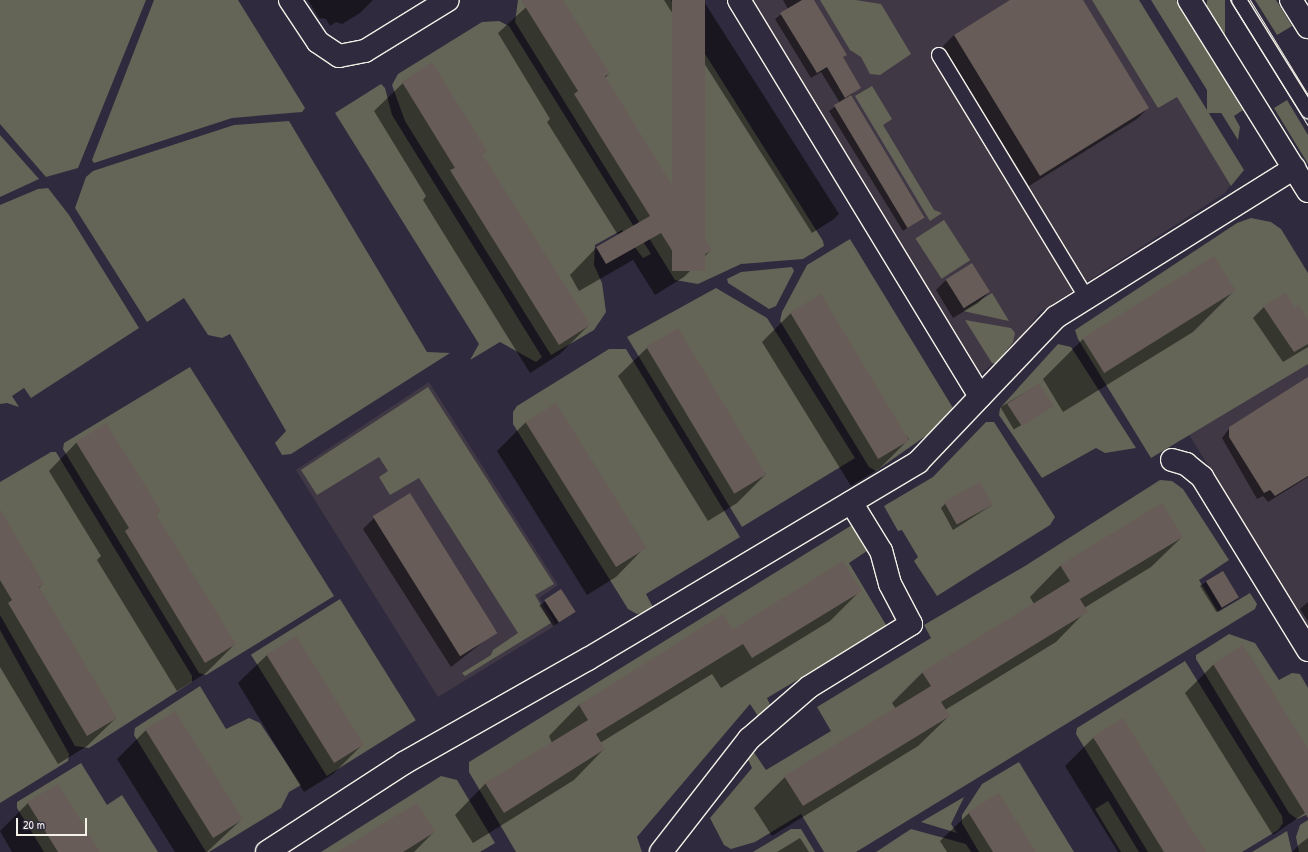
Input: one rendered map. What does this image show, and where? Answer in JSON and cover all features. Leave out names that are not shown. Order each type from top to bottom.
[{"type":"street","points":[[290,0],[318,42],[340,56],[365,51],[448,0]]},
{"type":"street","points":[[739,0],[980,397]]},
{"type":"street","points":[[1189,0],[1308,191]]},
{"type":"street","points":[[1291,0],[1308,27]]},
{"type":"street","points":[[267,852],[404,763],[588,659],[918,462],[1056,317],[1294,168]]},
{"type":"street","points":[[1172,460],[1186,464],[1202,477],[1308,650]]},
{"type":"street","points":[[661,852],[749,739],[809,687],[912,624],[890,584],[881,551],[851,502]]},
{"type":"lane","points":[[1239,0],[1308,111]]},
{"type":"lane","points":[[939,55],[1086,298]]},
{"type":"shaded area","points":[[749,0],[1136,0],[1240,170],[1225,193],[1040,312],[1019,339],[981,374]]},
{"type":"shaded area","points":[[1308,286],[1308,628],[1153,376]]},
{"type":"shaded area","points":[[429,382],[558,585],[539,598],[556,625],[438,697],[296,470]]},
{"type":"green space","points":[[0,0],[146,0],[78,168],[46,177],[0,124]]},
{"type":"green space","points":[[154,0],[238,0],[305,108],[302,112],[232,118],[94,163],[92,160]]},
{"type":"green space","points":[[518,0],[671,0],[823,241],[824,246],[803,259],[741,264],[698,284],[675,280],[515,22]]},
{"type":"green space","points":[[820,0],[855,0],[881,4],[911,54],[880,75],[870,74],[861,57],[850,50]]},
{"type":"green space","points":[[1092,0],[1139,0],[1244,170],[1231,186],[1177,97],[1158,108]]},
{"type":"green space","points":[[1151,0],[1176,0],[1243,110],[1234,116],[1240,127],[1238,140]]},
{"type":"green space","points":[[1207,0],[1225,0],[1225,113],[1207,113]]},
{"type":"green space","points":[[1255,0],[1276,0],[1292,26],[1277,35]]},
{"type":"green space","points":[[499,21],[509,26],[651,254],[643,258],[622,230],[595,245],[594,265],[602,283],[606,312],[594,330],[551,355],[405,121],[392,85],[398,74],[482,22]]},
{"type":"green space","points":[[381,84],[385,88],[392,115],[542,357],[536,362],[500,342],[470,360],[479,344],[335,113]]},
{"type":"green space","points":[[872,86],[892,119],[883,125],[934,210],[942,213],[930,221],[855,96]]},
{"type":"green space","points":[[1287,100],[1308,135],[1308,164],[1274,108]]},
{"type":"green space","points":[[289,121],[427,352],[450,353],[291,454],[282,455],[275,443],[286,431],[230,334],[222,338],[208,335],[184,298],[147,322],[75,208],[86,177],[93,171],[234,125]]},
{"type":"green space","points":[[0,135],[39,179],[0,197]]},
{"type":"green space","points":[[48,188],[69,215],[139,328],[31,398],[24,388],[12,396],[19,407],[7,403],[0,404],[0,205],[38,189]]},
{"type":"green space","points":[[1251,218],[1271,222],[1281,229],[1308,273],[1308,364],[1151,458],[1078,339],[1075,330],[1237,223]]},
{"type":"green space","points":[[944,220],[970,260],[942,279],[915,239]]},
{"type":"green space","points":[[850,239],[953,408],[937,428],[876,471],[869,467],[780,321],[782,312],[807,265]]},
{"type":"green space","points":[[792,267],[794,271],[776,306],[769,309],[728,283],[727,279],[741,272]]},
{"type":"green space","points":[[716,288],[767,318],[855,458],[742,527],[627,337]]},
{"type":"green space","points":[[992,293],[1009,321],[963,311]]},
{"type":"green space","points":[[965,320],[1011,328],[1015,333],[1013,342],[996,364],[992,363]]},
{"type":"green space","points":[[1058,344],[1071,347],[1136,448],[1105,453],[1096,448],[1042,478],[999,415],[1000,408]]},
{"type":"green space","points":[[609,349],[626,349],[740,537],[646,594],[654,609],[650,612],[637,614],[628,609],[513,424],[513,412],[517,406]]},
{"type":"green space","points":[[190,367],[334,596],[206,675],[199,673],[63,449],[64,443]]},
{"type":"green space","points":[[428,387],[554,584],[535,595],[551,623],[465,676],[462,673],[491,655],[493,650],[518,633],[419,478],[390,495],[379,477],[388,471],[379,457],[317,495],[301,470]]},
{"type":"green space","points":[[986,422],[994,422],[1055,517],[1050,525],[937,596],[914,561],[918,557],[902,530],[898,531],[884,506],[933,477]]},
{"type":"green space","points":[[51,452],[56,452],[192,676],[192,682],[89,748],[75,746],[0,615],[0,482]]},
{"type":"green space","points":[[1160,480],[1172,481],[1183,489],[1229,560],[1199,580],[1218,612],[1250,593],[1257,604],[1255,609],[856,852],[824,852],[801,814],[755,842],[731,849],[724,845],[710,818],[752,768],[745,753],[751,748],[766,770],[831,731],[817,707],[931,638],[924,625],[1025,566]]},
{"type":"green space","points":[[852,525],[859,528],[870,549],[849,563],[889,630],[873,635],[767,698],[772,709],[760,719],[750,704],[637,837],[642,852],[516,852],[469,772],[469,762]]},
{"type":"green space","points":[[340,599],[416,720],[327,776],[251,655]]},
{"type":"green space","points":[[0,630],[69,754],[68,761],[0,803]]},
{"type":"green space","points":[[1229,634],[1255,643],[1279,680],[1292,673],[1300,674],[1308,688],[1308,814],[1297,819],[1289,813],[1196,659],[1196,655]]},
{"type":"green space","points":[[1185,661],[1282,816],[1283,823],[1278,830],[1242,852],[1148,852],[1076,734],[1077,728]]},
{"type":"green space","points":[[200,686],[226,729],[249,718],[260,723],[301,785],[289,792],[281,808],[209,852],[206,852],[134,735],[135,728]]},
{"type":"green space","points":[[1019,762],[1074,852],[979,852],[962,823],[962,815],[982,784]]},
{"type":"green space","points":[[81,763],[107,805],[122,795],[158,852],[44,852],[17,808],[17,802]]},
{"type":"green space","points":[[441,776],[457,780],[495,843],[480,852],[321,852]]},
{"type":"green space","points":[[964,797],[951,824],[957,833],[921,822]]},
{"type":"green space","points":[[1108,801],[1139,852],[1121,852],[1095,809]]},
{"type":"green space","points":[[1308,820],[1308,852],[1299,852],[1296,837],[1300,825]]},
{"type":"green space","points":[[791,829],[801,829],[815,852],[753,852]]},
{"type":"green space","points":[[911,829],[966,844],[971,852],[876,852]]},
{"type":"green space","points":[[1287,831],[1292,852],[1252,852]]},
{"type":"building","points":[[521,0],[563,0],[610,74],[605,76],[712,250],[683,268],[661,233],[606,264],[596,247],[650,216],[574,94],[578,91]]},
{"type":"building","points":[[672,0],[705,0],[705,271],[672,271]]},
{"type":"building","points":[[802,0],[814,0],[847,55],[843,57],[861,88],[845,98],[827,67],[817,73],[780,13]]},
{"type":"building","points":[[1010,0],[1083,0],[1149,108],[1040,176],[954,35]]},
{"type":"building","points":[[432,62],[487,151],[482,154],[590,325],[559,345],[450,170],[455,168],[402,82]]},
{"type":"building","points":[[851,95],[925,218],[908,228],[834,105]]},
{"type":"building","points":[[1214,256],[1236,291],[1104,373],[1083,338]]},
{"type":"building","points":[[972,263],[990,292],[964,308],[946,279]]},
{"type":"building","points":[[1286,293],[1295,308],[1299,305],[1308,320],[1308,344],[1294,352],[1263,306]]},
{"type":"building","points":[[821,294],[909,441],[878,459],[790,313]]},
{"type":"building","points":[[678,328],[766,475],[734,494],[646,347]]},
{"type":"building","points":[[1308,377],[1308,476],[1275,496],[1270,490],[1264,493],[1229,437],[1229,427]]},
{"type":"building","points":[[1039,383],[1054,406],[1022,426],[1007,404]]},
{"type":"building","points":[[556,403],[647,548],[616,567],[525,422]]},
{"type":"building","points":[[106,423],[161,511],[156,514],[236,644],[205,663],[125,531],[129,528],[76,442]]},
{"type":"building","points":[[980,482],[993,505],[957,525],[944,502]]},
{"type":"building","points":[[410,493],[497,633],[460,656],[373,516]]},
{"type":"building","points":[[1162,503],[1183,537],[1080,599],[1088,612],[941,702],[950,716],[803,806],[784,776],[931,686],[922,672],[1070,581],[1060,565]]},
{"type":"building","points":[[0,509],[44,584],[39,587],[117,718],[87,736],[8,603],[12,600],[0,580]]},
{"type":"building","points":[[843,561],[862,591],[752,658],[743,644],[596,734],[605,749],[504,813],[485,783],[588,720],[579,705],[723,614],[733,629]]},
{"type":"building","points":[[1223,571],[1239,598],[1222,608],[1206,581]]},
{"type":"building","points":[[561,589],[576,612],[559,623],[544,600]]},
{"type":"building","points":[[296,636],[364,745],[334,763],[266,655]]},
{"type":"building","points":[[1243,645],[1308,749],[1308,818],[1213,664]]},
{"type":"building","points":[[175,711],[243,820],[213,838],[145,730]]},
{"type":"building","points":[[1123,718],[1206,852],[1164,852],[1093,737]]},
{"type":"building","points":[[58,784],[100,852],[58,852],[27,802]]},
{"type":"building","points":[[999,793],[1036,852],[993,852],[968,812]]},
{"type":"building","points":[[417,803],[435,832],[403,852],[337,852]]},
{"type":"tram line","points":[[1230,0],[1308,126]]},
{"type":"tram line","points":[[1250,0],[1308,95]]}]
